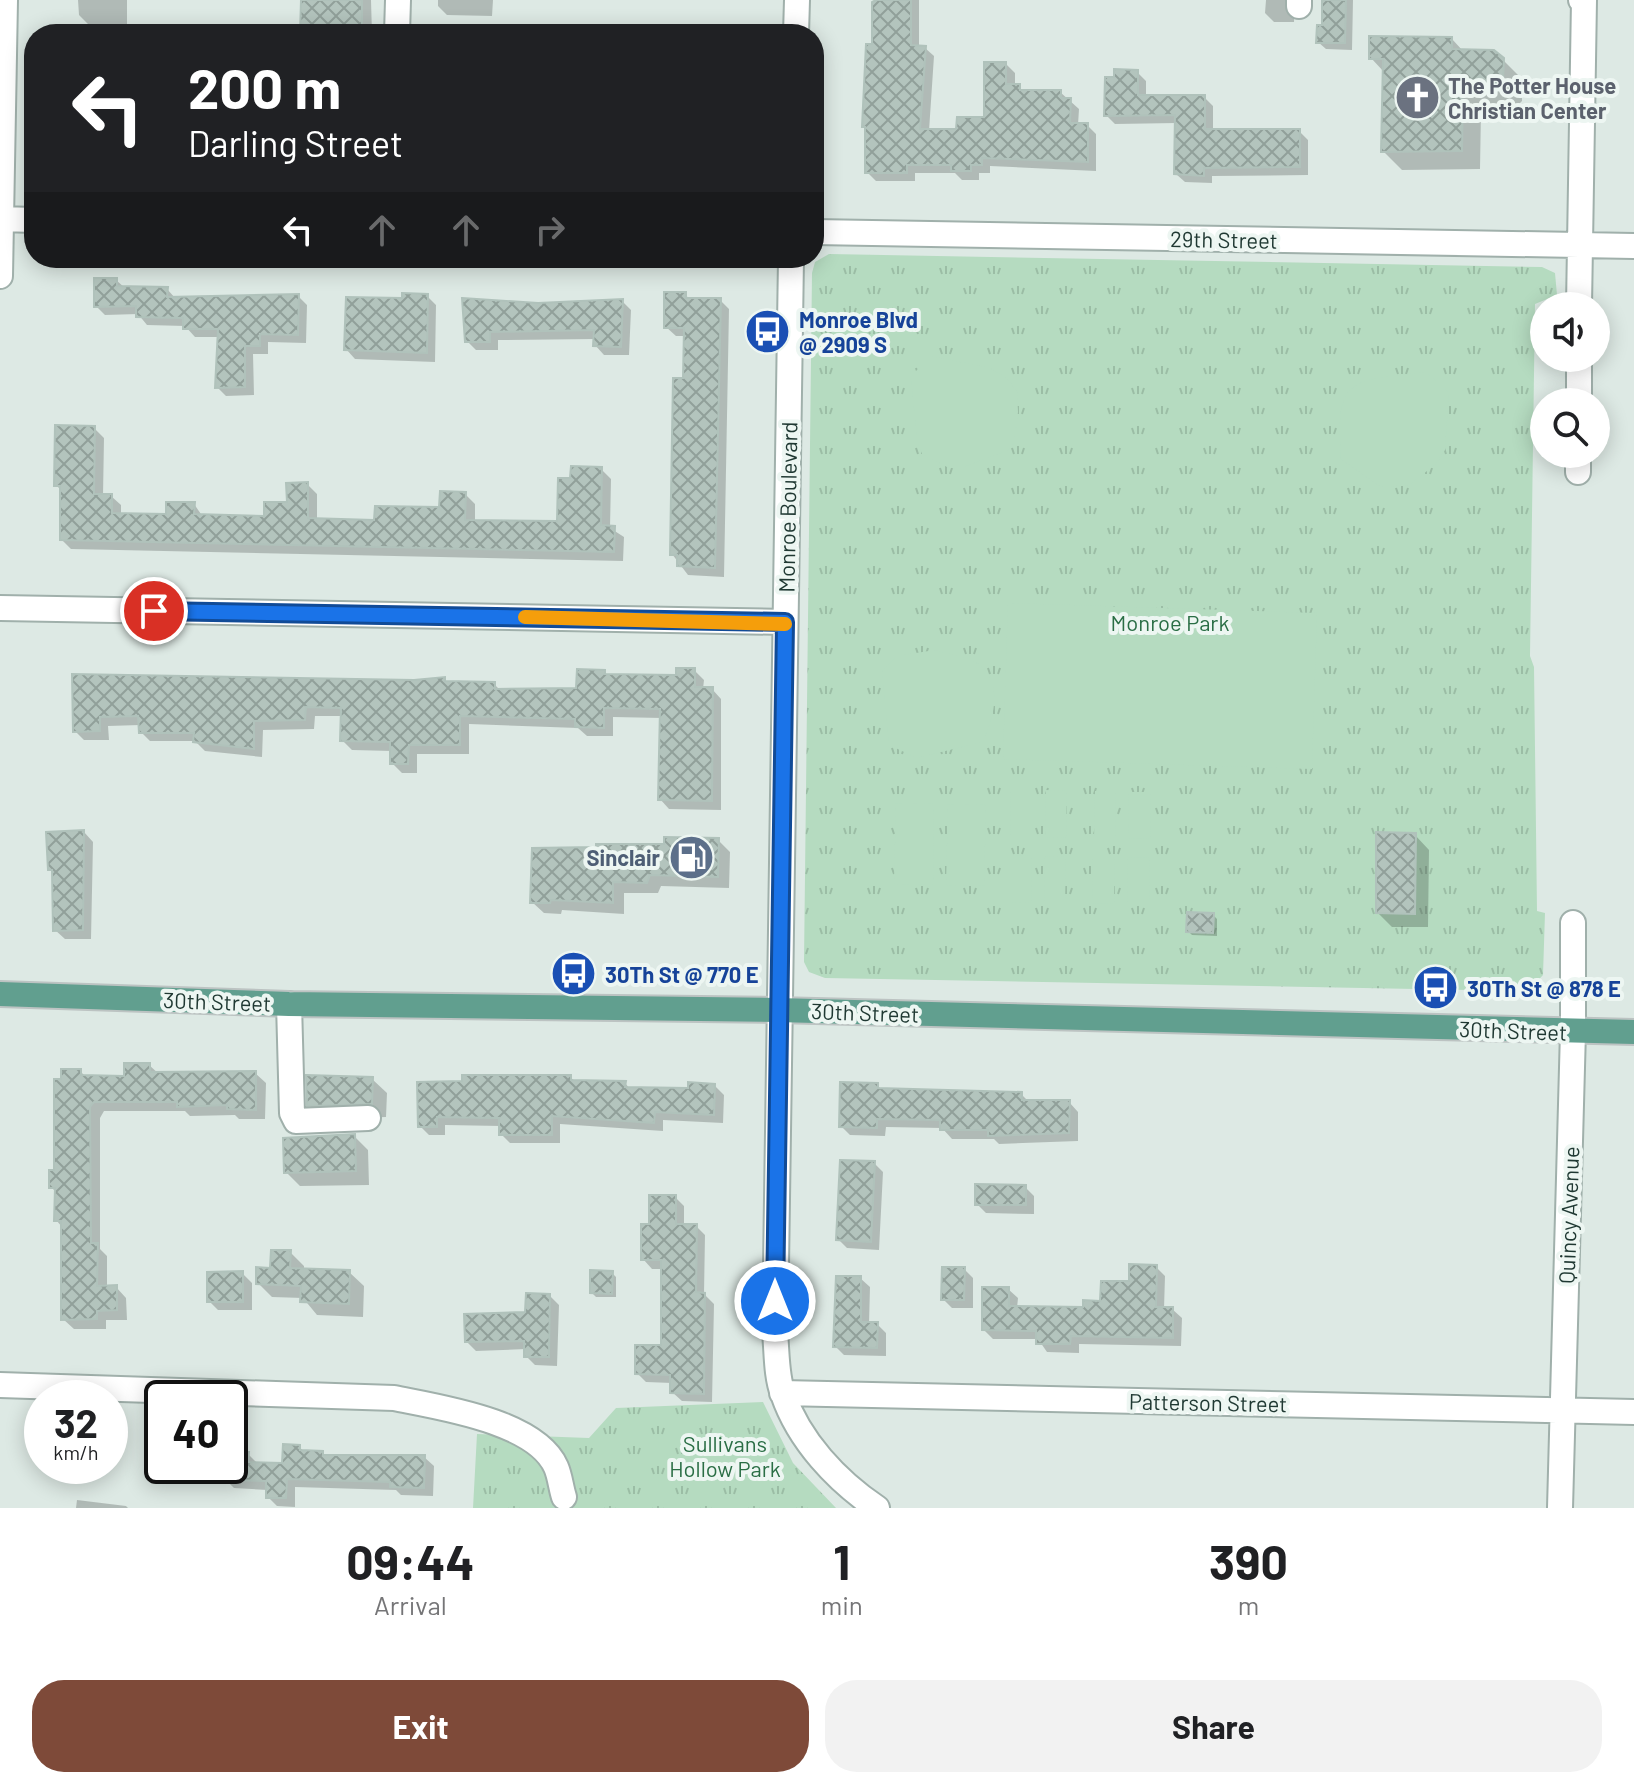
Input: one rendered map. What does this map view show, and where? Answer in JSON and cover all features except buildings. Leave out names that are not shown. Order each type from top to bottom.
[{"type":"main road","name":"30th Street","points":[[0,994],[289,1004],[777,1010],[1634,1032]]},
{"type":"street","points":[[0,276],[5,0]]},
{"type":"street","points":[[397,24],[398,0]]},
{"type":"street","points":[[796,24],[797,0]]},
{"type":"street","points":[[1579,292],[1582,0]]},
{"type":"street","points":[[0,219],[24,220]]},
{"type":"street","name":"29th Street","points":[[824,232],[1634,246]]},
{"type":"street","name":"Monroe Boulevard","points":[[791,268],[777,1010],[775,1333],[782,1393],[824,1463],[854,1492],[877,1508]]},
{"type":"street","points":[[0,608],[785,622]]},
{"type":"street","name":"Quincy Avenue","points":[[1560,1508],[1573,923]]},
{"type":"street","points":[[289,1004],[292,1113],[296,1121],[368,1118]]},
{"type":"street","points":[[0,1385],[406,1401],[497,1424],[524,1436],[556,1466],[564,1497]]},
{"type":"street","name":"Patterson Street","points":[[782,1393],[1634,1412]]},
{"type":"green space","name":"Monroe Park","points":[[829,254],[1542,267],[1555,273],[1557,292],[1530,292],[1530,372],[1534,372],[1534,388],[1530,388],[1530,468],[1533,468],[1530,656],[1534,667],[1537,911],[1545,913],[1543,975],[1531,988],[1522,991],[825,978],[809,972],[804,962],[812,273],[813,268],[824,268],[824,257]]},
{"type":"green space","points":[[931,356],[990,368],[1007,378],[1017,392],[1018,412],[1014,443],[1008,450],[959,469],[947,467],[922,454],[917,441],[911,376]]},
{"type":"green space","points":[[1426,372],[1449,393],[1445,450],[1436,464],[1409,485],[1381,487],[1341,459],[1341,411],[1345,397],[1353,387],[1365,381]]},
{"type":"green space","points":[[1008,603],[1317,613],[1312,769],[1003,759]]},
{"type":"green space","points":[[935,650],[969,659],[983,668],[993,687],[993,710],[982,742],[917,758],[889,745],[882,671],[897,656]]},
{"type":"green space","points":[[1011,790],[1032,790],[1032,837],[1010,837]]},
{"type":"green space","points":[[1046,790],[1067,791],[1066,838],[1045,837]]},
{"type":"green space","points":[[1095,791],[1116,791],[1115,838],[1094,838]]},
{"type":"green space","points":[[1129,792],[1151,792],[1150,839],[1128,838]]},
{"type":"green space","points":[[896,803],[934,804],[933,885],[894,884]]},
{"type":"green space","points":[[948,804],[986,805],[984,886],[946,885]]},
{"type":"green space","points":[[1010,855],[1032,856],[1031,903],[1010,902]]},
{"type":"green space","points":[[1045,856],[1066,857],[1065,903],[1044,903]]},
{"type":"green space","points":[[1093,857],[1115,857],[1114,904],[1092,903]]},
{"type":"green space","points":[[1128,857],[1150,858],[1149,904],[1127,904]]},
{"type":"green space","name":"Sullivans Hollow Park","points":[[763,1402],[793,1463],[836,1508],[473,1508],[477,1434],[589,1438],[616,1408]]},
{"type":"slow traffic","points":[[525,617],[785,624]]},
{"type":"place","name":"The Potter House Christian Center","points":[[1417,98]]},
{"type":"place","name":"Monroe Blvd @ 2909 S","points":[[768,332]]},
{"type":"place","name":"Sinclair","points":[[691,857]]},
{"type":"place","name":"30Th St @ 770 E","points":[[574,974]]},
{"type":"place","name":"30Th St @ 878 E","points":[[1436,988]]},
{"type":"route","points":[[154,611],[785,622],[775,1301]]}]
